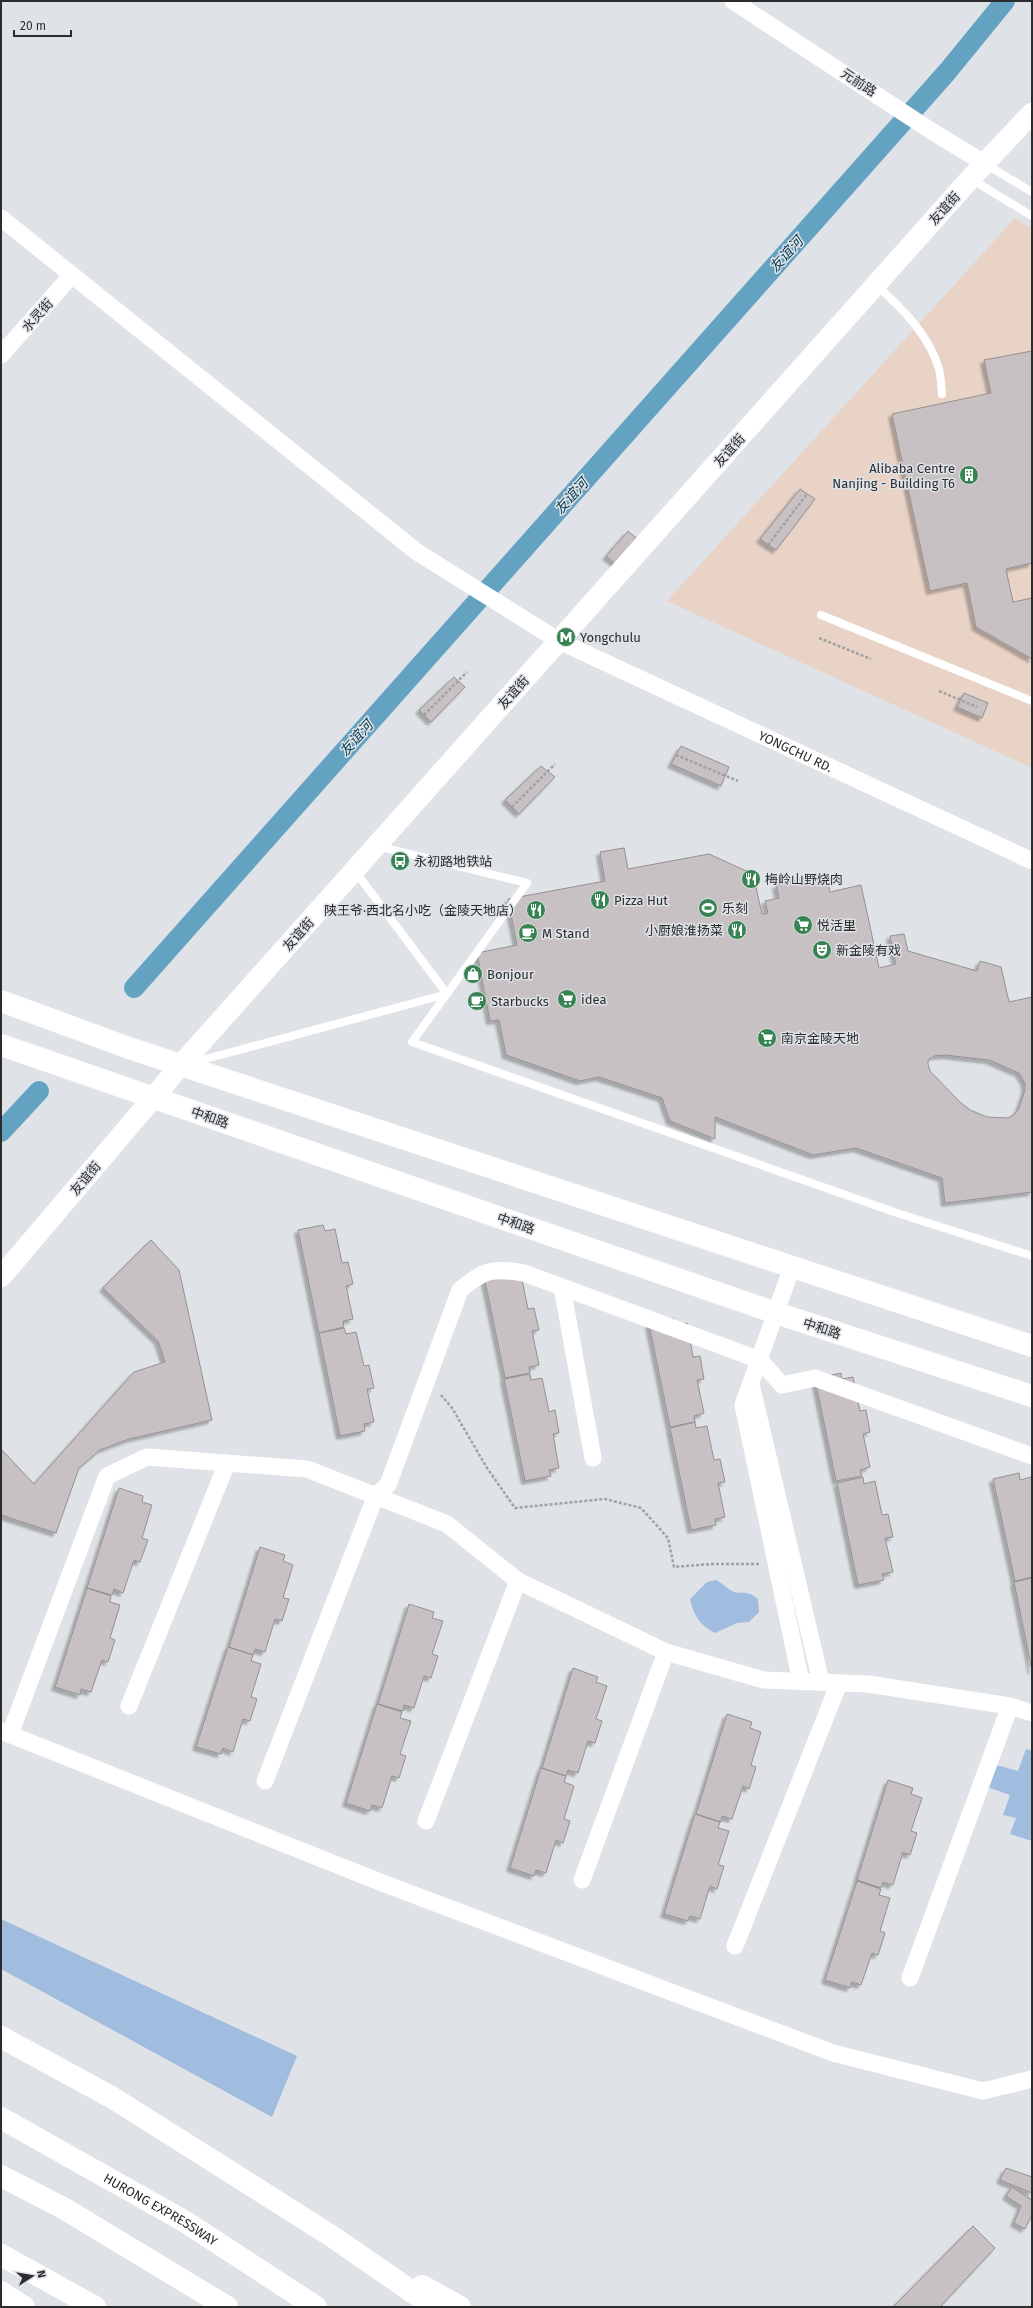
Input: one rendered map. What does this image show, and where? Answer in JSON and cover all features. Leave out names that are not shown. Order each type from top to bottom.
[{"type":"main road","points":[[1,1001],[181,1065],[1032,1346]]},
{"type":"main road","name":"中和路","points":[[1,1045],[776,1313],[1032,1396]]},
{"type":"main road","points":[[1,2037],[113,2098],[333,2236],[460,2307]]},
{"type":"main road","name":"HURONG EXPRESSWAY","points":[[1,2118],[184,2221],[316,2307]]},
{"type":"main road","points":[[1,2176],[66,2209],[227,2307]]},
{"type":"main road","points":[[333,2236],[434,2307]]},
{"type":"main road","points":[[1,2255],[95,2307]]},
{"type":"main road","points":[[1,2292],[24,2307]]},
{"type":"street","name":"元前路","points":[[733,1],[933,132],[984,163]]},
{"type":"street","name":"友谊街","points":[[1,1277],[181,1065],[984,163],[1032,113]]},
{"type":"street","name":"YONGCHU RD.","points":[[1,218],[417,552],[559,641],[1032,861]]},
{"type":"street","name":"水灵街","points":[[1,355],[72,275]]},
{"type":"street","points":[[792,1267],[743,1404],[801,1682]]},
{"type":"street","points":[[265,1781],[376,1495],[388,1485],[460,1290],[478,1275],[500,1270],[524,1272],[760,1360],[782,1385],[815,1378],[1032,1456]]},
{"type":"street","points":[[562,1287],[593,1458]]},
{"type":"street","points":[[751,1384],[821,1682]]},
{"type":"street","points":[[1032,1713],[1010,1706],[868,1684],[764,1680],[666,1652],[518,1581],[447,1524],[307,1469],[147,1457],[107,1476],[6,1733],[385,1884],[833,2053],[983,2091],[1032,2079]]},
{"type":"street","points":[[129,1706],[227,1463]]},
{"type":"street","points":[[426,1821],[518,1581]]},
{"type":"street","points":[[582,1880],[666,1652]]},
{"type":"street","points":[[735,1946],[839,1683]]},
{"type":"street","points":[[910,1978],[1010,1706]]},
{"type":"lane","points":[[984,163],[1032,192]]},
{"type":"lane","points":[[970,179],[1032,216]]},
{"type":"lane","points":[[876,285],[899,305],[926,341],[939,369],[942,394]]},
{"type":"lane","points":[[820,615],[1032,702]]},
{"type":"lane","points":[[377,846],[528,883],[412,1042],[898,1213],[1032,1256]]},
{"type":"lane","points":[[181,1065],[447,994],[354,871]]},
{"type":"path","points":[[765,549],[808,494]]},
{"type":"path","points":[[819,638],[870,659]]},
{"type":"path","points":[[424,715],[467,672]]},
{"type":"path","points":[[939,691],[977,707]]},
{"type":"path","points":[[676,755],[738,781]]},
{"type":"path","points":[[512,807],[556,764]]},
{"type":"path","points":[[428,1379],[452,1408],[487,1468],[515,1508],[605,1499],[641,1508],[668,1538],[674,1567],[749,1563],[777,1566]]},
{"type":"shaded area","points":[[1015,218],[1032,229],[1032,768],[667,601]]},
{"type":"shaded area","points":[[716,1580],[732,1591],[747,1593],[758,1599],[759,1612],[749,1622],[737,1623],[715,1633],[705,1627],[693,1610],[690,1599],[707,1582]]},
{"type":"shaded area","points":[[1026,1749],[1032,1751],[1032,1841],[1010,1834],[1016,1818],[1003,1815],[1010,1795],[981,1785],[989,1763],[1018,1771]]},
{"type":"shaded area","points":[[1,1919],[297,2056],[272,2117],[1,1969]]},
{"type":"building","name":"Alibaba Centre Nanjing - Building T6","points":[[1032,351],[1032,563],[1006,569],[1013,602],[1032,598],[1032,659],[976,627],[967,583],[930,591],[892,414],[991,393],[984,360]]},
{"type":"building","points":[[800,489],[815,499],[776,550],[760,539]]},
{"type":"building","points":[[628,531],[641,542],[620,567],[606,556]]},
{"type":"building","points":[[454,677],[465,687],[431,722],[419,710]]},
{"type":"building","points":[[964,693],[988,703],[982,718],[957,707]]},
{"type":"building","points":[[681,746],[729,767],[721,786],[671,764]]},
{"type":"building","points":[[541,766],[555,777],[519,814],[505,800]]},
{"type":"building","name":"南京金陵天地","points":[[624,848],[628,869],[709,854],[753,874],[762,914],[768,913],[765,901],[779,898],[776,885],[826,874],[830,892],[861,885],[879,968],[896,964],[890,936],[904,934],[908,951],[977,971],[980,961],[1001,967],[1009,1002],[1032,997],[1032,1192],[945,1203],[942,1178],[856,1148],[813,1155],[715,1117],[715,1139],[670,1121],[662,1098],[599,1077],[580,1081],[506,1055],[499,1020],[490,1021],[477,953],[517,945],[508,899],[605,881],[600,852]],"holes":[[[945,1055],[989,1060],[1019,1073],[1025,1083],[1025,1090],[1019,1108],[1015,1114],[1008,1118],[987,1117],[970,1110],[959,1101],[930,1071],[928,1064],[928,1060],[934,1056]]]},
{"type":"building","points":[[323,1225],[325,1231],[335,1229],[342,1263],[348,1262],[353,1284],[346,1286],[353,1319],[343,1321],[344,1327],[319,1333],[298,1230]]},
{"type":"building","points":[[151,1240],[179,1270],[212,1420],[129,1439],[100,1450],[79,1468],[56,1533],[1,1515],[1,1449],[34,1484],[134,1372],[165,1362],[158,1341],[103,1288]]},
{"type":"building","points":[[521,1275],[528,1309],[534,1308],[539,1330],[532,1331],[539,1365],[529,1367],[530,1373],[505,1378],[484,1276]]},
{"type":"building","points":[[674,1319],[676,1325],[687,1323],[693,1357],[700,1356],[704,1379],[697,1380],[704,1413],[694,1416],[695,1422],[670,1427],[649,1324]]},
{"type":"building","points":[[344,1328],[346,1334],[356,1332],[364,1366],[369,1365],[374,1388],[367,1389],[374,1422],[364,1424],[365,1431],[340,1436],[319,1333]]},
{"type":"building","points":[[841,1373],[842,1379],[853,1377],[860,1411],[866,1410],[870,1432],[863,1434],[870,1467],[860,1470],[862,1476],[836,1481],[815,1379]]},
{"type":"building","points":[[530,1374],[531,1380],[542,1378],[549,1412],[555,1410],[559,1433],[553,1434],[559,1468],[549,1470],[551,1476],[525,1481],[504,1379]]},
{"type":"building","points":[[695,1422],[696,1428],[707,1426],[714,1460],[720,1459],[725,1482],[718,1483],[725,1517],[715,1519],[716,1525],[691,1530],[670,1428]]},
{"type":"building","points":[[1019,1473],[1020,1480],[1031,1477],[1032,1483],[1032,1577],[1015,1581],[993,1479]]},
{"type":"building","points":[[863,1477],[864,1484],[875,1481],[882,1515],[888,1514],[893,1537],[885,1538],[893,1572],[882,1574],[884,1580],[858,1585],[837,1483]]},
{"type":"building","points":[[119,1488],[143,1496],[142,1502],[152,1505],[142,1538],[148,1540],[140,1562],[134,1560],[123,1593],[114,1589],[112,1595],[87,1588]]},
{"type":"building","points":[[260,1547],[285,1555],[283,1561],[293,1565],[283,1598],[289,1599],[282,1621],[275,1619],[265,1652],[255,1649],[253,1655],[229,1647]]},
{"type":"building","points":[[1032,1578],[1032,1671],[1014,1582]]},
{"type":"building","points":[[87,1588],[111,1596],[110,1602],[120,1605],[110,1638],[115,1640],[108,1662],[102,1660],[91,1692],[81,1689],[80,1695],[55,1687]]},
{"type":"building","points":[[409,1604],[434,1612],[432,1618],[443,1621],[432,1654],[438,1656],[431,1678],[424,1676],[414,1708],[404,1705],[403,1711],[378,1704]]},
{"type":"building","points":[[228,1647],[253,1655],[251,1661],[261,1664],[251,1697],[257,1699],[250,1721],[243,1719],[233,1752],[223,1748],[221,1754],[196,1747]]},
{"type":"building","points":[[573,1668],[598,1677],[596,1682],[607,1686],[596,1719],[602,1721],[595,1743],[588,1741],[578,1773],[568,1770],[566,1776],[542,1768]]},
{"type":"building","points":[[377,1704],[402,1712],[400,1718],[411,1721],[400,1754],[406,1756],[399,1778],[392,1776],[382,1808],[372,1805],[370,1811],[346,1803]]},
{"type":"building","points":[[727,1714],[752,1722],[750,1728],[761,1732],[751,1765],[756,1767],[749,1789],[743,1786],[732,1819],[722,1816],[721,1822],[696,1814]]},
{"type":"building","points":[[541,1768],[566,1776],[564,1782],[574,1786],[564,1819],[570,1821],[563,1843],[556,1840],[546,1873],[536,1870],[534,1876],[510,1868]]},
{"type":"building","points":[[888,1780],[913,1788],[911,1794],[922,1798],[911,1831],[917,1833],[910,1855],[903,1852],[893,1885],[883,1882],[881,1888],[857,1880]]},
{"type":"building","points":[[695,1814],[720,1822],[718,1828],[729,1831],[718,1865],[724,1866],[717,1889],[710,1886],[700,1919],[690,1916],[688,1921],[664,1914]]},
{"type":"building","points":[[857,1881],[881,1889],[879,1895],[890,1898],[880,1931],[885,1933],[878,1955],[872,1953],[861,1985],[852,1982],[850,1988],[825,1980]]},
{"type":"building","points":[[1006,2168],[1032,2177],[1032,2193],[1000,2180]]},
{"type":"building","points":[[1012,2187],[1032,2200],[1032,2215],[1025,2229],[1014,2223],[1021,2206],[1006,2196]]},
{"type":"building","points":[[973,2226],[995,2248],[940,2307],[893,2307]]},
{"type":"waterway","name":"友谊河","points":[[134,988],[947,72],[1005,1]]},
{"type":"waterway","name":"友谊河","points":[[1,1132],[39,1091]]},
{"type":"place","name":"Alibaba Centre Nanjing - Building T6","points":[[969,475]]},
{"type":"place","name":"Yongchulu","points":[[566,637]]},
{"type":"place","name":"永初路地铁站","points":[[400,861]]},
{"type":"place","name":"梅岭山野烧肉","points":[[751,879]]},
{"type":"place","name":"Pizza Hut","points":[[600,900]]},
{"type":"place","name":"乐刻","points":[[708,908]]},
{"type":"place","name":"陕王爷·西北名小吃（金陵天地店）","points":[[536,910]]},
{"type":"place","name":"悦活里","points":[[803,925]]},
{"type":"place","name":"小厨娘淮扬菜","points":[[737,930]]},
{"type":"place","name":"M Stand","points":[[528,933]]},
{"type":"place","name":"新金陵有戏","points":[[822,950]]},
{"type":"place","name":"Bonjour","points":[[473,974]]},
{"type":"place","name":"idea","points":[[567,999]]},
{"type":"place","name":"Starbucks","points":[[477,1001]]},
{"type":"place","name":"南京金陵天地","points":[[767,1038]]}]
